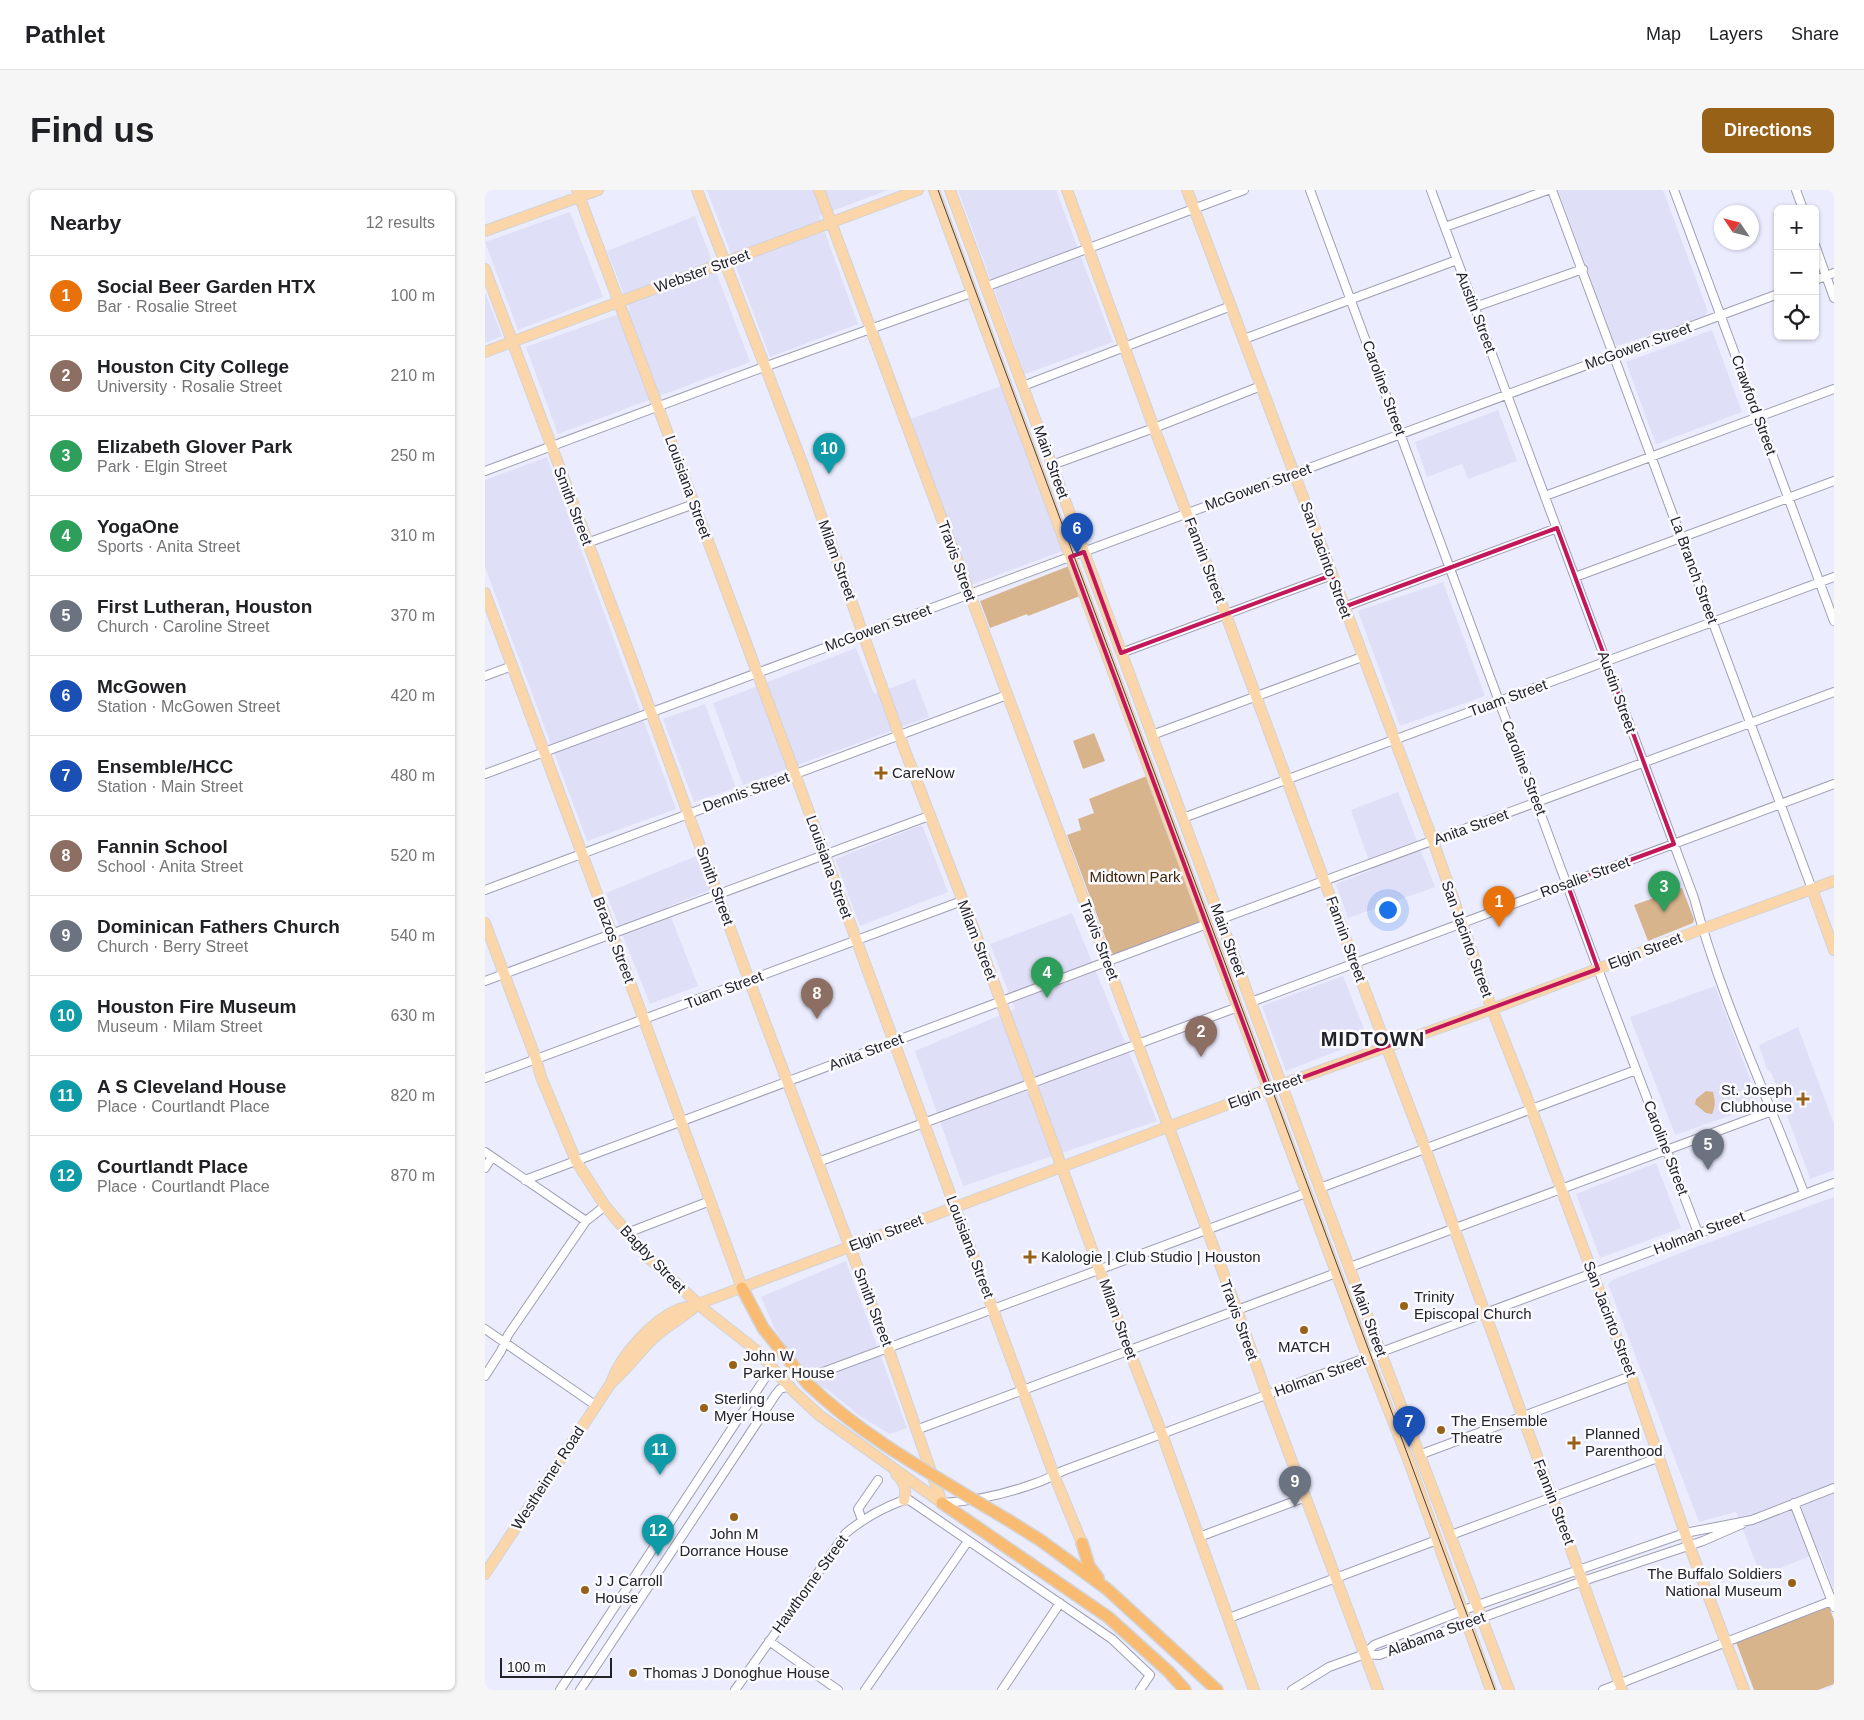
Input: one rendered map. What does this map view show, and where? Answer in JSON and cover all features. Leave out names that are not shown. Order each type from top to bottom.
[{"type":"highway","points":[[742,1288],[763,1328],[812,1379],[833,1407],[881,1442],[1040,1540],[1107,1589],[1217,1690]]},
{"type":"highway","points":[[943,1504],[1108,1616],[1169,1672],[1185,1690]]},
{"type":"highway","points":[[1082,1543],[1089,1566],[1107,1589]]},
{"type":"main road","points":[[485,231],[578,193],[597,190]]},
{"type":"main road","name":"Milam Street","points":[[697,190],[803,465],[899,735],[1162,1434],[1254,1690]]},
{"type":"main road","name":"Travis Street","points":[[819,190],[1378,1690]]},
{"type":"main road","name":"Webster Street","points":[[485,352],[918,190]]},
{"type":"main road","name":"Main Street","points":[[934,190],[1336,1273],[1408,1459],[1461,1611],[1491,1690]]},
{"type":"main road","name":"Main Street","points":[[950,190],[1419,1455],[1509,1690]]},
{"type":"main road","name":"Fannin Street","points":[[1067,190],[1154,428],[1226,615],[1286,780],[1425,1148],[1521,1417],[1553,1497],[1621,1687]]},
{"type":"main road","name":"San Jacinto Street","points":[[1187,190],[1433,841],[1492,1009],[1631,1376],[1689,1545],[1744,1690]]},
{"type":"main road","name":"Louisiana Street","points":[[578,193],[1054,1475],[1082,1543]]},
{"type":"main road","name":"Smith Street","points":[[485,269],[749,980],[889,1348],[943,1504]]},
{"type":"main road","name":"Brazos Street","points":[[485,593],[645,1020],[742,1288]]},
{"type":"main road","name":"Elgin Street","points":[[698,1304],[1282,1084],[1492,1009],[1834,881]]},
{"type":"main road","name":"La Branch Street","points":[[1812,889],[1834,950]]},
{"type":"main road","name":"Bagby Street","points":[[485,923],[541,1077],[576,1161],[605,1206],[650,1259],[698,1304],[757,1351],[819,1415],[943,1504]]},
{"type":"main road","name":"Westheimer Road","points":[[486,1570],[611,1383],[614,1372],[623,1359],[653,1326],[678,1309],[698,1304]]},
{"type":"main road","points":[[889,1466],[904,1483],[906,1494],[904,1500]]},
{"type":"street","points":[[985,286],[1244,190]]},
{"type":"street","name":"Caroline Street","points":[[1310,190],[1598,969],[1698,1233]]},
{"type":"street","name":"Austin Street","points":[[1431,190],[1694,898],[1702,929],[1747,1050],[1773,1111],[1804,1193]]},
{"type":"street","points":[[1445,227],[1548,190]]},
{"type":"street","name":"La Branch Street","points":[[1552,190],[1752,722],[1812,889]]},
{"type":"street","name":"Crawford Street","points":[[1674,190],[1834,621]]},
{"type":"street","points":[[1796,190],[1802,205]]},
{"type":"street","points":[[1817,250],[1834,298]]},
{"type":"street","points":[[1244,339],[1457,260]]},
{"type":"street","points":[[1475,307],[1583,269]]},
{"type":"street","points":[[1819,279],[1834,273]]},
{"type":"street","points":[[485,471],[764,367],[971,293]]},
{"type":"street","name":"McGowen Street","points":[[485,774],[1775,295]]},
{"type":"street","points":[[1023,386],[1231,306]]},
{"type":"street","points":[[1052,465],[1261,386]]},
{"type":"street","points":[[1545,496],[1652,458],[1834,389]]},
{"type":"street","points":[[1575,577],[1834,481]]},
{"type":"street","points":[[587,543],[694,504]]},
{"type":"street","points":[[1344,607],[1557,528]]},
{"type":"street","points":[[1121,653],[1332,575]]},
{"type":"street","name":"Tuam Street","points":[[1183,818],[1834,577]]},
{"type":"street","points":[[1152,735],[1362,657]]},
{"type":"street","points":[[485,676],[512,666]]},
{"type":"street","name":"Anita Street","points":[[1221,919],[1834,692]]},
{"type":"street","name":"Dennis Street","points":[[485,890],[1007,695]]},
{"type":"street","name":"Rosalie Street","points":[[1251,1002],[1834,784]]},
{"type":"street","points":[[485,981],[929,816]]},
{"type":"street","name":"Tuam Street","points":[[485,1078],[962,901]]},
{"type":"street","name":"Anita Street","points":[[525,1180],[1207,924]]},
{"type":"street","points":[[818,1162],[1238,1007]]},
{"type":"street","points":[[1320,1188],[1636,1070]]},
{"type":"street","points":[[1350,1267],[1773,1111]]},
{"type":"street","points":[[485,1152],[586,1221]]},
{"type":"street","points":[[485,1168],[492,1157]]},
{"type":"street","name":"Holman Street","points":[[943,1504],[964,1502],[1002,1494],[1038,1483],[1054,1475],[1162,1434],[1834,1183]]},
{"type":"street","points":[[812,1379],[1099,1269],[1307,1193]]},
{"type":"street","points":[[627,1233],[710,1201]]},
{"type":"street","points":[[485,1376],[508,1335],[586,1221],[605,1206]]},
{"type":"street","points":[[916,1430],[1336,1273]]},
{"type":"street","points":[[485,1329],[595,1405]]},
{"type":"street","points":[[560,1690],[750,1402],[771,1366]]},
{"type":"street","points":[[1419,1455],[1631,1376]]},
{"type":"street","points":[[580,1690],[764,1411],[778,1391],[791,1386]]},
{"type":"street","points":[[750,1402],[764,1411]]},
{"type":"street","points":[[1451,1535],[1660,1457]]},
{"type":"street","points":[[862,1520],[858,1509],[878,1480]]},
{"type":"street","points":[[697,1481],[712,1491]]},
{"type":"street","name":"Alabama Street","points":[[1365,1654],[1379,1655],[1466,1624],[1685,1533],[1745,1521],[1834,1488]]},
{"type":"street","points":[[1199,1537],[1306,1497]]},
{"type":"street","points":[[904,1500],[909,1500],[1112,1639],[1150,1675],[1140,1690]]},
{"type":"street","name":"Hawthorne Street","points":[[735,1690],[832,1550],[846,1533],[878,1510],[904,1500]]},
{"type":"street","points":[[1603,1690],[1621,1687],[1726,1642],[1833,1603],[1794,1504]]},
{"type":"street","name":"Alabama Street","points":[[1365,1654],[1375,1645],[1477,1605],[1689,1545],[1738,1527],[1745,1521]]},
{"type":"street","points":[[1229,1618],[1437,1540]]},
{"type":"street","points":[[865,1690],[968,1541]]},
{"type":"street","points":[[641,1567],[655,1576]]},
{"type":"street","points":[[1002,1690],[1060,1604]]},
{"type":"street","points":[[769,1641],[838,1690]]},
{"type":"street","points":[[586,1650],[600,1660]]},
{"type":"street","points":[[1292,1690],[1329,1668],[1365,1654]]},
{"type":"highlighted area","points":[[1557,528],[1674,844],[1567,883],[1598,969],[1268,1090],[1070,557],[1084,552],[1121,653],[1332,575],[1344,607]]},
{"type":"shaded area","points":[[707,190],[888,190],[819,216],[858,324],[770,357]]},
{"type":"shaded area","points":[[958,190],[1056,190],[1113,342],[1025,374]]},
{"type":"shaded area","points":[[1558,190],[1663,190],[1707,309],[1706,315],[1702,318],[1617,346]]},
{"type":"shaded area","points":[[570,212],[603,297],[518,330],[485,242]]},
{"type":"shaded area","points":[[695,216],[750,362],[558,434],[526,347],[630,310],[607,251]]},
{"type":"shaded area","points":[[485,292],[502,336],[485,343]]},
{"type":"shaded area","points":[[1712,330],[1742,412],[1656,444],[1626,362]]},
{"type":"shaded area","points":[[1001,386],[1065,550],[971,585],[908,420]]},
{"type":"shaded area","points":[[1498,410],[1517,461],[1468,479],[1462,464],[1427,477],[1415,442]]},
{"type":"shaded area","points":[[547,457],[676,809],[587,841],[485,567],[485,480]]},
{"type":"shaded area","points":[[1443,582],[1485,696],[1400,726],[1358,611]]},
{"type":"shaded area","points":[[856,648],[874,694],[915,679],[929,717],[743,785],[713,703]]},
{"type":"shaded area","points":[[705,704],[736,788],[694,802],[663,719]]},
{"type":"shaded area","points":[[1398,792],[1435,887],[1348,918],[1336,884],[1372,870],[1351,810]]},
{"type":"shaded area","points":[[922,825],[948,892],[860,926],[835,859]]},
{"type":"shaded area","points":[[696,856],[710,890],[667,907],[698,986],[650,1004],[606,893]]},
{"type":"shaded area","points":[[1072,913],[1157,1121],[963,1186],[915,1051],[1015,1009],[990,944]]},
{"type":"shaded area","points":[[1343,976],[1368,1039],[1286,1071],[1262,1006]]},
{"type":"shaded area","points":[[1715,986],[1760,1105],[1675,1135],[1630,1017]]},
{"type":"shaded area","name":"St. Joseph Clubhouse","points":[[1798,1027],[1834,1124],[1834,1170],[1810,1179],[1772,1074],[1767,1069],[1759,1045]]},
{"type":"shaded area","points":[[1656,1163],[1681,1228],[1600,1258],[1576,1194]]},
{"type":"shaded area","points":[[1834,1197],[1834,1592],[1820,1552],[1761,1576],[1736,1512],[1699,1522],[1608,1284],[1612,1280],[1696,1247]]},
{"type":"shaded area","points":[[846,1261],[907,1428],[890,1434],[861,1417],[827,1389],[820,1386],[795,1361],[774,1327],[761,1297]]},
{"type":"green space","points":[[1069,566],[1080,596],[990,628],[980,601]]},
{"type":"green space","points":[[1094,733],[1105,761],[1083,769],[1073,741]]},
{"type":"green space","name":"Midtown Park","points":[[1149,775],[1201,919],[1197,924],[1113,954],[1067,835],[1081,830],[1078,819],[1094,813],[1089,799]]},
{"type":"green space","points":[[1682,888],[1694,919],[1693,923],[1648,941],[1634,905]]},
{"type":"green space","points":[[1706,1091],[1713,1092],[1715,1103],[1712,1114],[1706,1113],[1695,1104],[1696,1099]]},
{"type":"green space","points":[[1829,1607],[1834,1620],[1834,1684],[1818,1690],[1754,1690],[1736,1642]]},
{"type":"tram line","points":[[938,190],[1495,1690]]},
{"type":"place","name":"Houston Fire Museum","points":[[829,474]]},
{"type":"place","name":"McGowen","points":[[1077,554]]},
{"type":"place","name":"CareNow","points":[[881,773]]},
{"type":"place","name":"Elizabeth Glover Park","points":[[1664,912]]},
{"type":"place","name":"Social Beer Garden HTX","points":[[1499,927]]},
{"type":"place","name":"YogaOne","points":[[1047,998]]},
{"type":"place","name":"Fannin School","points":[[817,1019]]},
{"type":"place","name":"Houston City College","points":[[1201,1057]]},
{"type":"place","name":"St. Joseph Clubhouse","points":[[1803,1099]]},
{"type":"place","name":"First Lutheran, Houston","points":[[1708,1170]]},
{"type":"place","name":"Kalologie | Club Studio | Houston","points":[[1030,1257]]},
{"type":"place","name":"Trinity Episcopal Church","points":[[1404,1306]]},
{"type":"place","name":"MATCH","points":[[1304,1330]]},
{"type":"place","name":"John W Parker House","points":[[733,1365]]},
{"type":"place","name":"Sterling Myer House","points":[[704,1408]]},
{"type":"place","name":"The Ensemble Theatre","points":[[1441,1430]]},
{"type":"place","name":"Planned Parenthood","points":[[1574,1443]]},
{"type":"place","name":"Ensemble/HCC","points":[[1409,1447]]},
{"type":"place","name":"A S Cleveland House","points":[[660,1475]]},
{"type":"place","name":"Dominican Fathers Church","points":[[1295,1507]]},
{"type":"place","name":"John M Dorrance House","points":[[734,1517]]},
{"type":"place","name":"Courtlandt Place","points":[[658,1556]]},
{"type":"place","name":"The Buffalo Soldiers National Museum","points":[[1792,1583]]},
{"type":"place","name":"J J Carroll House","points":[[585,1590]]},
{"type":"place","name":"Thomas J Donoghue House","points":[[633,1673]]},
{"type":"district","name":"MIDTOWN","points":[[1373,1039]]}]
